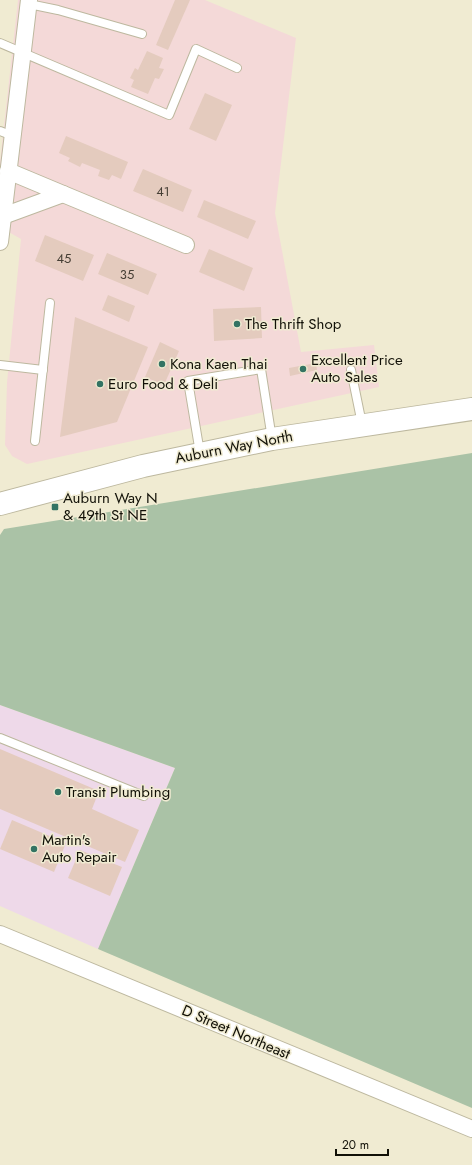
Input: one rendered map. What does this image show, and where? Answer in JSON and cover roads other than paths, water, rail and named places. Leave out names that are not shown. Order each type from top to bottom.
[{"type":"main road","name":"Auburn Way North","points":[[0,504],[143,466],[272,439],[472,409]]},
{"type":"street","points":[[0,242],[8,171],[6,133],[23,53],[29,2]]},
{"type":"street","points":[[8,171],[186,245]]},
{"type":"street","points":[[3,216],[63,194]]},
{"type":"street","name":"D Street Northeast","points":[[0,934],[472,1129]]},
{"type":"lane","points":[[29,2],[142,34]]},
{"type":"lane","points":[[0,43],[168,115],[196,49],[237,68]]},
{"type":"lane","points":[[35,441],[50,303]]},
{"type":"lane","points":[[0,366],[42,370]]},
{"type":"lane","points":[[200,454],[188,381],[261,369],[272,439]]},
{"type":"lane","points":[[351,370],[362,425]]},
{"type":"lane","points":[[0,738],[144,796]]},
{"type":"place","name":"The Thrift Shop","points":[[237,324]]},
{"type":"place","name":"Kona Kaen Thai","points":[[162,364]]},
{"type":"place","name":"Excellent Price Auto Sales","points":[[303,369]]},
{"type":"place","name":"Euro Food & Deli","points":[[100,384]]},
{"type":"place","name":"Auburn Way N & 49th St NE","points":[[55,507]]},
{"type":"place","name":"Transit Plumbing","points":[[58,792]]},
{"type":"place","name":"Martin's Auto Repair","points":[[34,849]]}]
